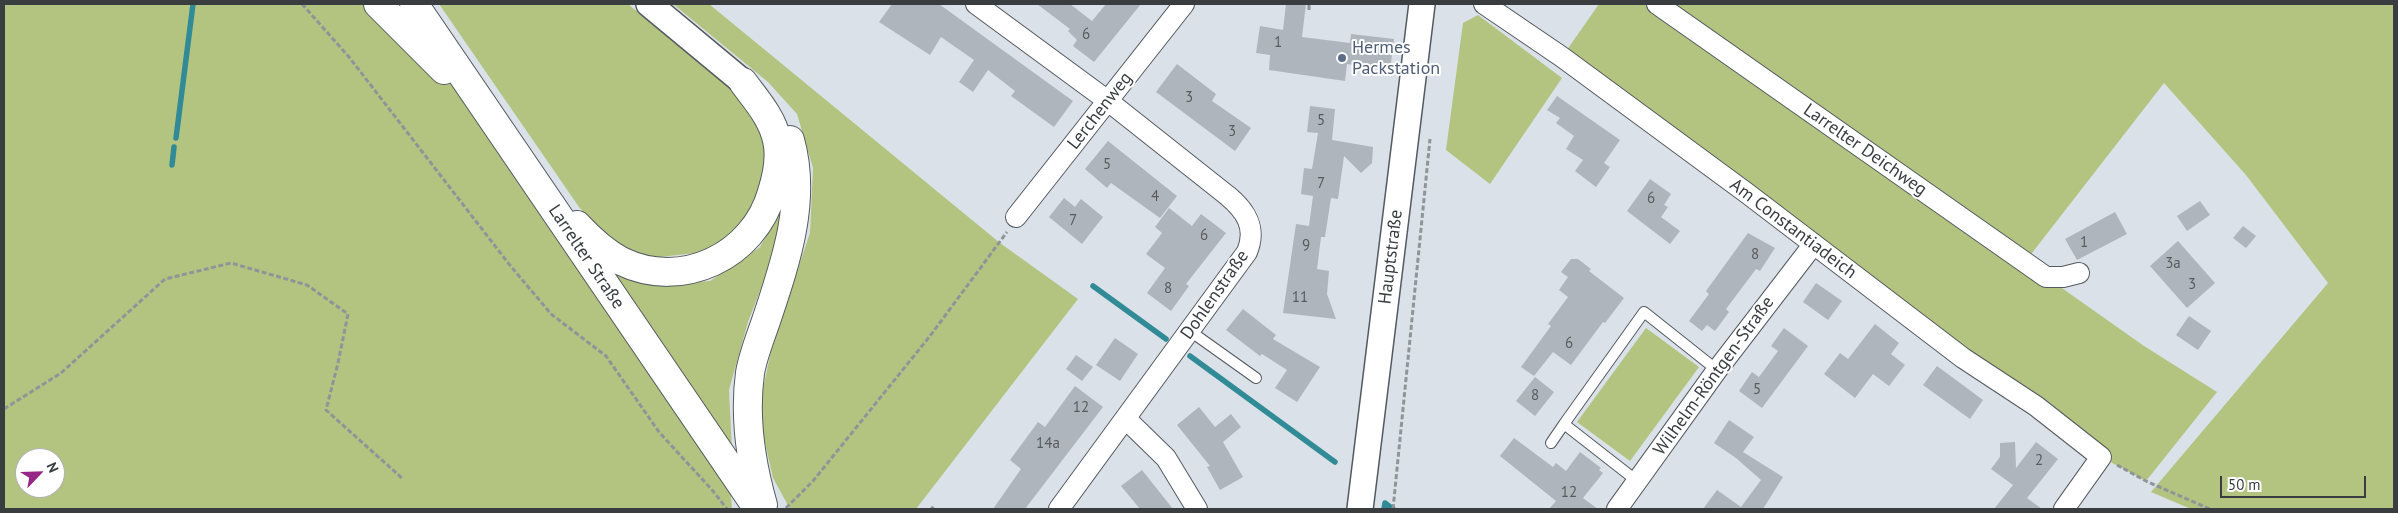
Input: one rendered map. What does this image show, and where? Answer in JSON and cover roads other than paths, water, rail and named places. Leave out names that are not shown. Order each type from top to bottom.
[{"type":"main road","points":[[378,4],[494,122],[549,193],[602,250],[622,261],[652,271],[668,272],[696,269],[727,255],[750,235],[763,216],[776,182],[779,156],[774,130],[768,117],[742,82]]},
{"type":"main road","name":"Larrelter Straße","points":[[414,4],[758,509]]},
{"type":"main road","points":[[742,82],[781,118],[791,140],[796,175],[795,216],[791,236],[751,371],[748,399],[754,470],[764,509]]},
{"type":"street","points":[[649,4],[742,82]]},
{"type":"street","name":"Dohlenstraße","points":[[976,4],[1108,101],[1228,196],[1239,206],[1249,222],[1252,233],[1248,252],[1059,509]]},
{"type":"street","name":"Lerchenweg","points":[[1016,217],[1184,4]]},
{"type":"street","name":"Hauptstraße","points":[[1360,509],[1422,4]]},
{"type":"street","name":"Am Constantiadeich","points":[[1484,4],[1562,56],[1963,358],[2036,406],[2101,457],[2064,509]]},
{"type":"street","name":"Larrelter Deichweg","points":[[1657,4],[2046,277],[2062,277],[2078,273]]},
{"type":"street","name":"Wilhelm-Röntgen-Straße","points":[[1617,509],[1717,370],[1813,244]]},
{"type":"street","points":[[1126,419],[1166,458],[1197,509]]},
{"type":"lane","points":[[1551,444],[1644,312],[1717,370]]},
{"type":"lane","points":[[1190,332],[1256,378]]},
{"type":"lane","points":[[1564,424],[1637,481]]},
{"type":"waterway","points":[[176,138],[193,4]]},
{"type":"waterway","points":[[172,165],[174,147]]},
{"type":"waterway","points":[[1093,286],[1166,339]]},
{"type":"waterway","points":[[1190,356],[1335,462]]},
{"type":"waterway","points":[[1384,509],[1385,503],[1393,509]]},
{"type":"place","name":"Hermes Packstation","points":[[1342,58]]}]
